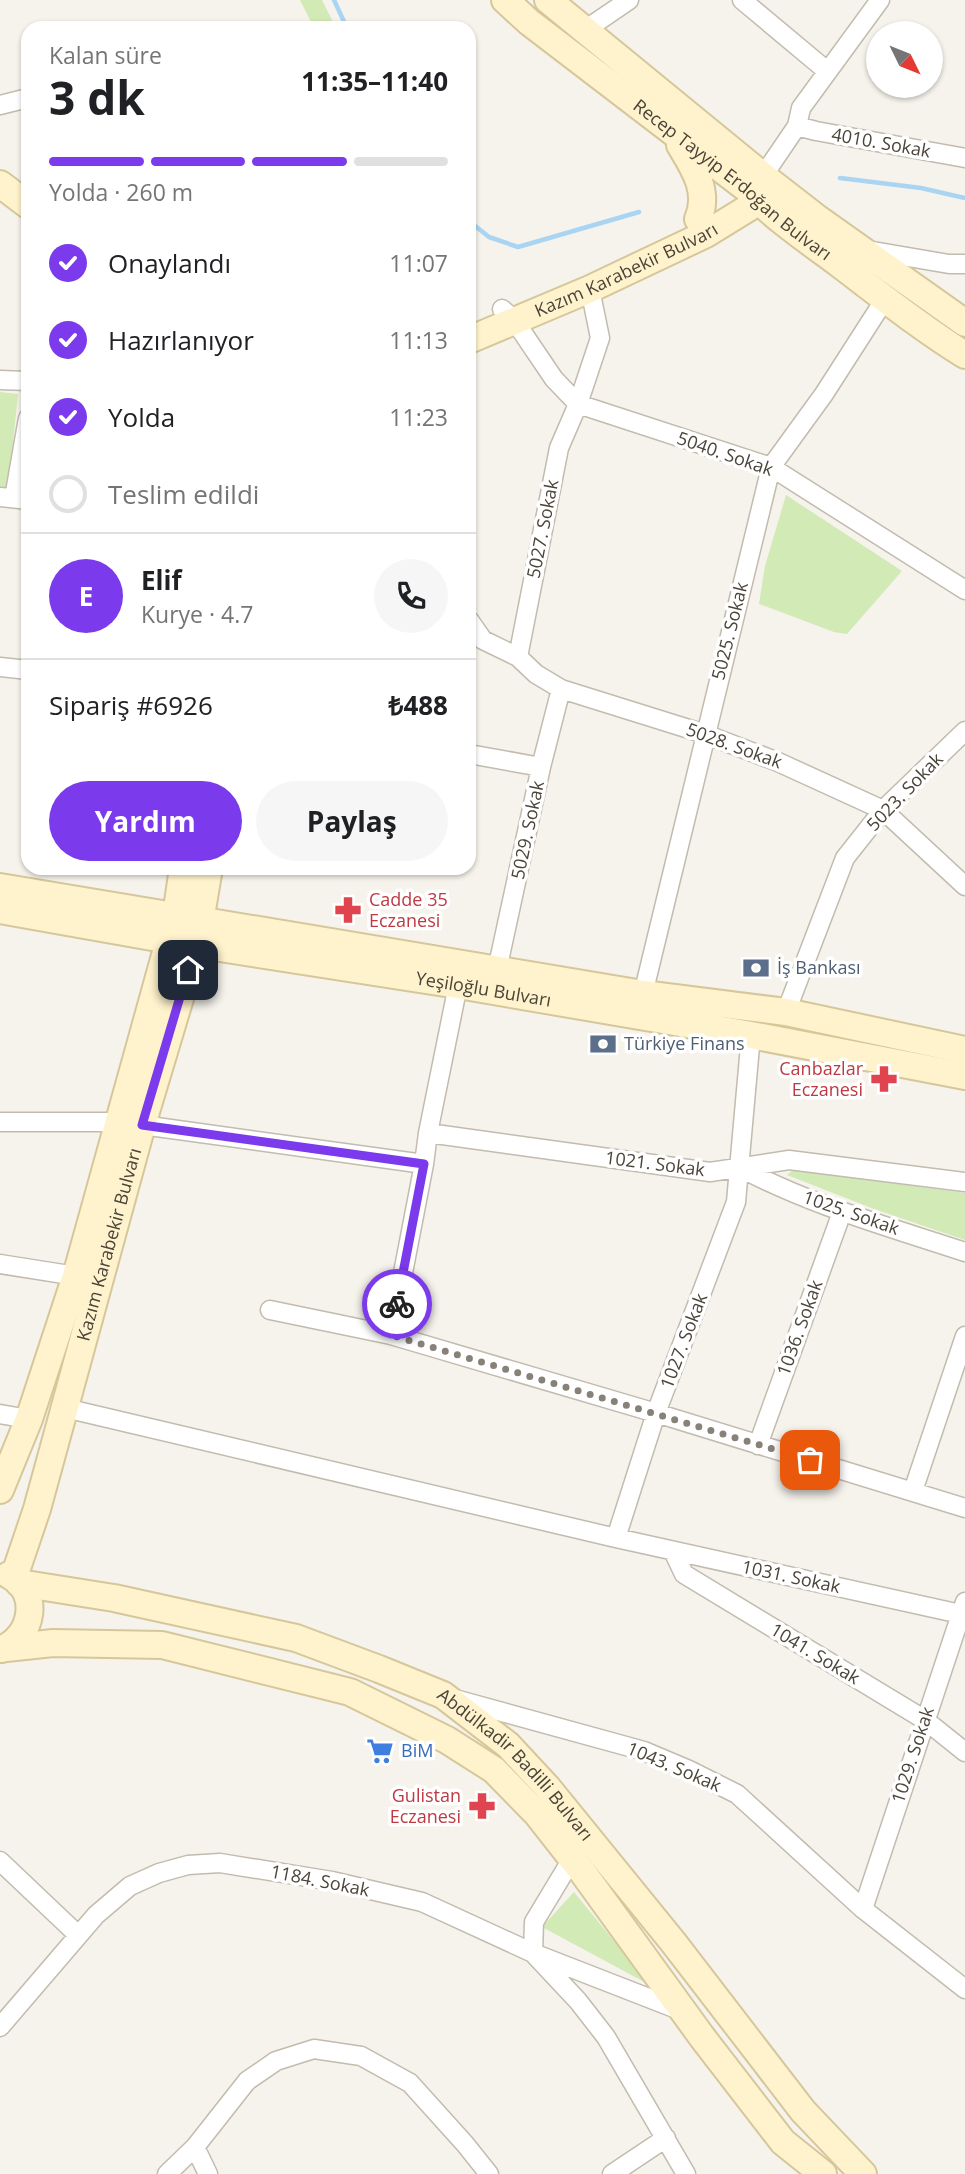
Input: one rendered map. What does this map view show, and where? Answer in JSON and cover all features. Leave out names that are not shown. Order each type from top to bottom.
[{"type":"main road","name":"Recep Tayyip Erdoğan Bulvarı","points":[[505,0],[529,22],[674,134],[860,248],[965,323]]},
{"type":"main road","name":"Recep Tayyip Erdoğan Bulvarı","points":[[548,0],[585,30],[885,299],[965,355]]},
{"type":"main road","points":[[674,134],[702,187],[702,209],[698,219]]},
{"type":"main road","points":[[0,184],[21,200]]},
{"type":"main road","name":"Kazım Karabekir Bulvarı","points":[[476,335],[508,314],[760,188]]},
{"type":"main road","name":"Kazım Karabekir Bulvarı","points":[[476,322],[590,289],[706,234],[760,188]]},
{"type":"main road","name":"Kazım Karabekir Bulvarı","points":[[183,875],[185,930]]},
{"type":"main road","name":"Kazım Karabekir Bulvarı","points":[[11,1577],[37,1509],[65,1408],[131,1123],[185,930],[206,875]]},
{"type":"main road","name":"Yeşiloğlu Bulvarı","points":[[0,887],[185,930],[458,985],[751,1035],[965,1076]]},
{"type":"main road","name":"Yeşiloğlu Bulvarı","points":[[0,910],[185,930],[497,970],[643,994],[786,1012],[965,1050]]},
{"type":"main road","name":"Kazım Karabekir Bulvarı","points":[[0,1490],[29,1419],[76,1276],[105,1166],[131,1123]]},
{"type":"main road","points":[[3,1648],[17,1640],[26,1628],[30,1615],[24,1588],[11,1577]]},
{"type":"main road","name":"Abdülkadir Badilli Bulvarı","points":[[11,1577],[296,1638],[443,1695],[508,1745],[547,1787],[673,1942],[803,2111],[863,2174]]},
{"type":"main road","name":"Abdülkadir Badilli Bulvarı","points":[[3,1648],[53,1643],[162,1645],[350,1692],[447,1741],[494,1770],[537,1814],[572,1859],[682,2011],[783,2142],[823,2174]]},
{"type":"street","points":[[585,30],[629,0]]},
{"type":"street","points":[[742,0],[827,71]]},
{"type":"street","points":[[760,188],[797,126],[801,108],[880,0]]},
{"type":"street","points":[[0,105],[21,100]]},
{"type":"street","name":"4010. Sokak","points":[[797,126],[965,158]]},
{"type":"street","points":[[860,248],[949,264],[965,264]]},
{"type":"street","name":"5027. Sokak","points":[[518,657],[559,448],[578,404],[600,338],[590,289]]},
{"type":"street","name":"5025. Sokak","points":[[643,994],[771,467],[824,394],[885,299]]},
{"type":"street","name":"5040. Sokak","points":[[508,314],[554,379],[578,404],[771,467],[965,590]]},
{"type":"street","points":[[0,380],[21,381]]},
{"type":"street","points":[[14,498],[21,458]]},
{"type":"street","name":"5028. Sokak","points":[[476,630],[483,640],[518,657],[536,674],[561,689],[705,734],[778,762],[883,810],[965,886]]},
{"type":"street","points":[[0,667],[21,669]]},
{"type":"street","name":"5029. Sokak","points":[[497,970],[561,689]]},
{"type":"street","name":"5023. Sokak","points":[[786,1012],[845,858],[883,810],[965,731]]},
{"type":"street","points":[[476,755],[541,768]]},
{"type":"street","points":[[391,1335],[458,985]]},
{"type":"street","name":"1027. Sokak","points":[[617,1538],[656,1413],[736,1202],[751,1035]]},
{"type":"street","points":[[0,1122],[131,1123],[424,1164]]},
{"type":"street","name":"1021. Sokak","points":[[428,1133],[710,1171],[789,1160],[965,1182]]},
{"type":"street","name":"1025. Sokak","points":[[739,1167],[774,1186],[842,1212],[965,1252]]},
{"type":"street","name":"1036. Sokak","points":[[758,1445],[842,1212]]},
{"type":"street","points":[[0,1264],[76,1276]]},
{"type":"street","points":[[270,1310],[391,1335],[965,1508]]},
{"type":"street","points":[[913,1491],[965,1336]]},
{"type":"street","name":"1031. Sokak","points":[[65,1408],[673,1551],[964,1611]]},
{"type":"street","points":[[0,1413],[29,1419]]},
{"type":"street","name":"1041. Sokak","points":[[673,1551],[684,1574],[925,1720],[965,1752]]},
{"type":"street","name":"1029. Sokak","points":[[863,1909],[964,1611]]},
{"type":"street","name":"1043. Sokak","points":[[443,1695],[644,1751],[737,1794],[863,1909],[965,1989]]},
{"type":"street","points":[[572,1859],[534,1922],[533,1953],[578,2001],[606,2037],[686,2174]]},
{"type":"street","points":[[0,1861],[78,1935]]},
{"type":"street","name":"1184. Sokak","points":[[0,2026],[96,1915],[130,1886],[159,1872],[188,1865],[220,1863],[331,1881],[422,1902],[533,1953],[682,2011]]},
{"type":"street","points":[[167,2174],[195,2147],[247,2081],[276,2062],[314,2049],[361,2056],[410,2083],[489,2174]]},
{"type":"street","points":[[612,2174],[666,2138]]},
{"type":"street","points":[[195,2147],[208,2174]]},
{"type":"green space","points":[[300,0],[322,0],[332,21],[310,21]]},
{"type":"green space","points":[[0,392],[18,394],[8,492],[0,491]]},
{"type":"green space","points":[[786,495],[902,571],[847,634],[834,632],[759,604],[765,566]]},
{"type":"green space","points":[[793,1170],[965,1193],[965,1240],[787,1175]]},
{"type":"green space","points":[[574,1892],[650,1985],[542,1927]]},
{"type":"waterway","points":[[334,0],[344,21]]},
{"type":"waterway","points":[[840,178],[921,188],[965,198]]},
{"type":"waterway","points":[[476,227],[489,237],[518,247],[639,212]]},
{"type":"way so far","points":[[397,1304],[391,1335],[810,1460]]},
{"type":"place","name":"Cadde 35 Eczanesi","points":[[348,910]]},
{"type":"place","name":"İş Bankası","points":[[756,968]]},
{"type":"place","name":"Türkiye Finans","points":[[603,1044]]},
{"type":"place","name":"Canbazlar Eczanesi","points":[[884,1079]]},
{"type":"place","name":"BiM","points":[[380,1751]]},
{"type":"place","name":"Gulistan Eczanesi","points":[[482,1806]]},
{"type":"route","points":[[188,970],[142,1125],[424,1164],[397,1304]]}]
